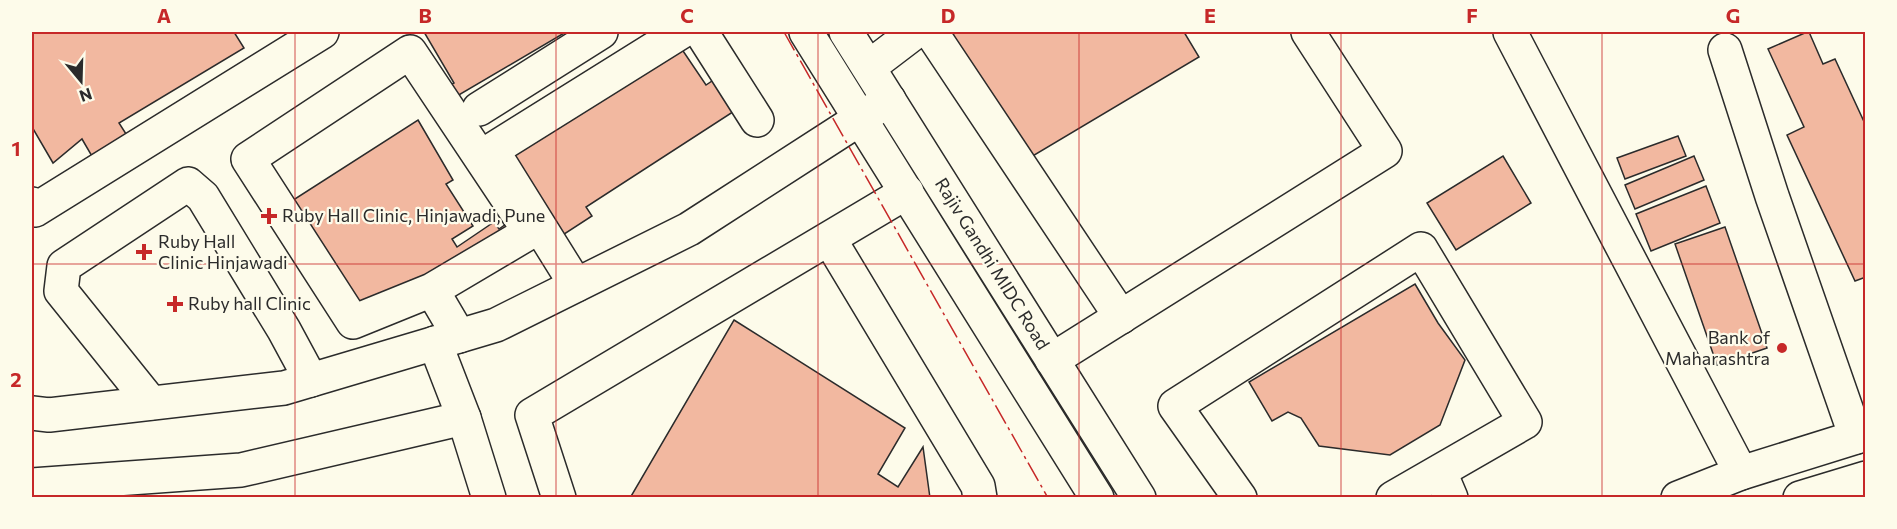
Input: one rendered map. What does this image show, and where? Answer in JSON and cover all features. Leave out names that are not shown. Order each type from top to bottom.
[{"type":"main road","points":[[32,204],[35,210],[322,32]]},
{"type":"main road","points":[[479,109],[602,32]]},
{"type":"main road","points":[[576,285],[492,150],[681,32]]},
{"type":"main road","points":[[701,32],[757,120]]},
{"type":"main road","name":"Rajiv Gandhi MIDC Road","points":[[806,32],[1097,498]]},
{"type":"main road","name":"Rajiv Gandhi MIDC Road","points":[[846,32],[1139,498]]},
{"type":"main road","points":[[868,67],[915,32]]},
{"type":"main road","points":[[931,32],[1121,317]]},
{"type":"main road","points":[[1053,360],[1385,151],[1308,32]]},
{"type":"main road","points":[[1510,32],[1741,474]]},
{"type":"main road","points":[[1678,498],[1741,474],[1861,436],[1772,196],[1725,50]]},
{"type":"main road","points":[[410,52],[530,232],[432,290],[353,322],[248,159],[410,52]]},
{"type":"main road","points":[[32,413],[49,415],[284,388],[496,325],[689,229],[889,100]]},
{"type":"main road","points":[[151,403],[61,291],[64,266],[188,184],[203,197],[284,330],[311,380]]},
{"type":"main road","points":[[559,498],[532,416],[907,192]]},
{"type":"main road","points":[[830,240],[978,486],[980,498]]},
{"type":"main road","points":[[1240,498],[1175,406],[1421,249],[1525,422],[1445,485],[1393,498]]},
{"type":"main road","points":[[432,290],[447,339],[464,418],[489,498]]},
{"type":"main road","points":[[32,485],[241,470],[464,418]]},
{"type":"main road","points":[[1800,498],[1866,478]]},
{"type":"building","points":[[32,32],[234,32],[244,48],[119,123],[128,137],[93,158],[82,139],[53,163],[32,127]]},
{"type":"building","points":[[424,32],[566,32],[452,99],[445,88],[454,83]]},
{"type":"building","points":[[957,32],[1184,32],[1199,57],[1026,160],[951,35]]},
{"type":"building","points":[[1807,32],[1823,64],[1835,59],[1866,126],[1866,277],[1855,281],[1787,135],[1804,127],[1768,49]]},
{"type":"building","points":[[679,45],[706,85],[718,77],[739,108],[586,207],[592,216],[552,242],[504,159]]},
{"type":"building","points":[[418,120],[453,180],[446,184],[473,226],[452,239],[457,247],[494,222],[499,229],[506,224],[513,234],[438,283],[359,314],[287,204]]},
{"type":"building","points":[[1678,136],[1686,156],[1625,179],[1617,158]]},
{"type":"building","points":[[1503,156],[1531,203],[1456,250],[1427,203]]},
{"type":"building","points":[[1694,156],[1704,180],[1635,209],[1625,185]]},
{"type":"building","points":[[1706,186],[1720,223],[1651,251],[1636,214]]},
{"type":"building","points":[[1725,227],[1767,348],[1717,365],[1675,244]]},
{"type":"building","points":[[1415,284],[1438,323],[1465,360],[1440,425],[1390,455],[1319,446],[1301,418],[1288,412],[1272,421],[1249,382]]},
{"type":"building","points":[[734,320],[905,428],[878,474],[898,487],[923,447],[930,498],[630,498]]},
{"type":"power","points":[[784,32],[1048,498]]},
{"type":"place","name":"Ruby Hall Clinic, Hinjawadi, Pune","points":[[269,216]]},
{"type":"place","name":"Ruby Hall Clinic Hinjawadi","points":[[144,252]]},
{"type":"place","name":"Ruby hall Clinic","points":[[175,304]]},
{"type":"place","name":"Bank of Maharashtra","points":[[1782,348]]}]
